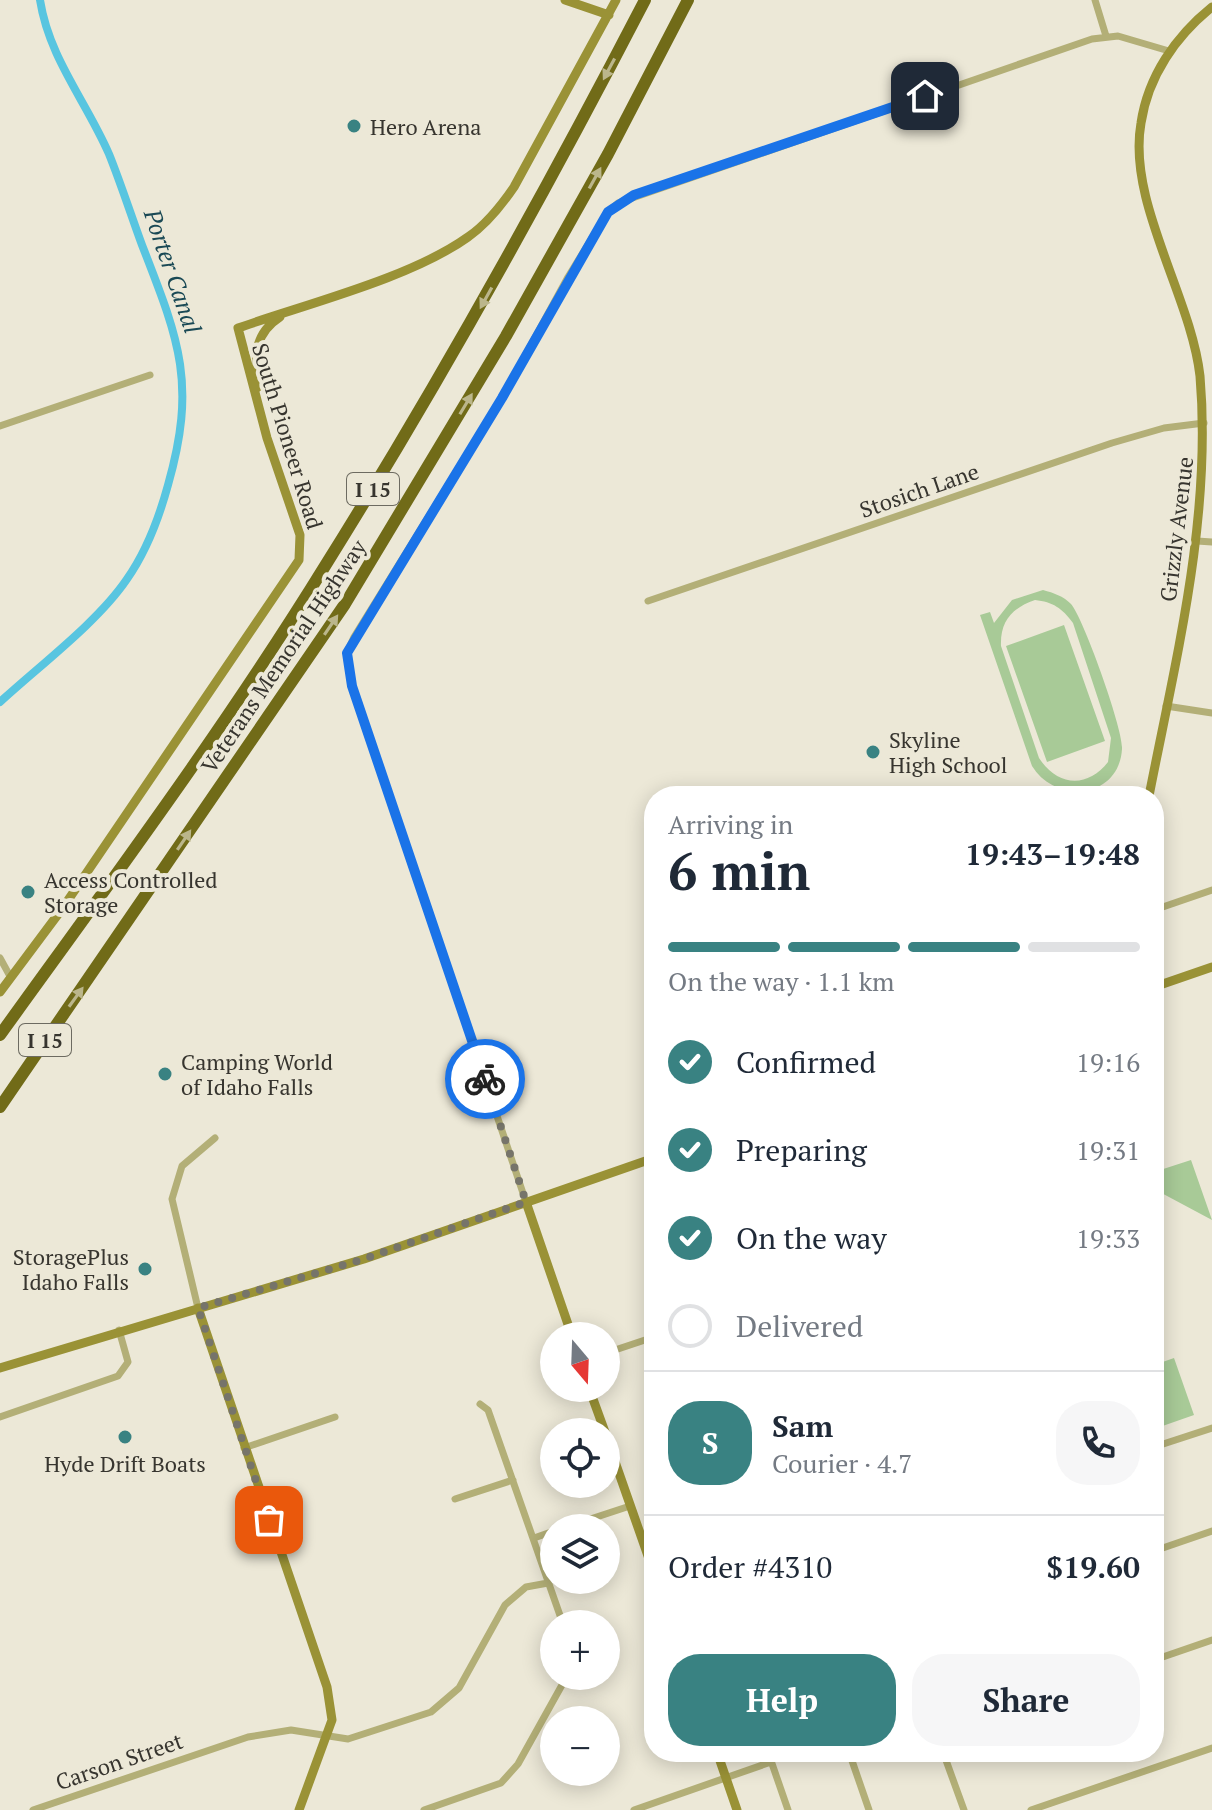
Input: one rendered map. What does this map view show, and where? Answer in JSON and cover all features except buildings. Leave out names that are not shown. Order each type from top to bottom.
[{"type":"highway","name":"Veterans Memorial Highway","points":[[0,1035],[207,746],[324,568],[462,340],[545,192],[645,0]]},
{"type":"highway","name":"Veterans Memorial Highway","points":[[0,1107],[345,604],[506,336],[608,154],[688,0]]},
{"type":"street","points":[[565,0],[609,15]]},
{"type":"street","name":"South Pioneer Road","points":[[0,992],[299,560],[300,535],[258,404],[238,328],[427,261],[470,236],[494,215],[514,187],[616,0]]},
{"type":"street","points":[[1095,0],[1106,36]]},
{"type":"street","name":"Grizzly Avenue","points":[[1151,786],[1197,541],[1204,474],[1204,423],[1197,360],[1145,189],[1139,150],[1141,123],[1150,91],[1169,51],[1212,7]]},
{"type":"street","points":[[567,1322],[347,666],[347,653],[354,637],[502,398],[576,264],[608,212],[618,203],[1106,36],[1169,51]]},
{"type":"street","points":[[258,404],[257,342],[264,330],[296,307]]},
{"type":"street","points":[[0,426],[150,375]]},
{"type":"street","name":"Stosich Lane","points":[[648,601],[1112,443],[1164,428],[1204,423]]},
{"type":"street","points":[[1197,541],[1212,542]]},
{"type":"street","points":[[1166,706],[1212,713]]},
{"type":"street","points":[[1164,907],[1212,890]]},
{"type":"street","points":[[0,958],[11,978]]},
{"type":"street","points":[[1164,980],[1212,967]]},
{"type":"street","points":[[215,1138],[182,1166],[172,1199],[198,1308],[327,1687],[332,1720],[299,1810]]},
{"type":"street","points":[[0,1368],[364,1259],[644,1161]]},
{"type":"street","points":[[0,1417],[118,1376],[128,1362],[119,1330]]},
{"type":"street","points":[[620,1348],[644,1340]]},
{"type":"street","points":[[480,1404],[488,1410],[540,1557]]},
{"type":"street","points":[[244,1448],[335,1417]]},
{"type":"street","points":[[1164,1444],[1212,1428]]},
{"type":"street","points":[[620,1477],[644,1545]]},
{"type":"street","points":[[455,1499],[513,1480]]},
{"type":"street","points":[[606,1514],[630,1506]]},
{"type":"street","points":[[1164,1548],[1212,1531]]},
{"type":"street","points":[[534,1538],[540,1536]]},
{"type":"street","name":"Carson Street","points":[[33,1810],[218,1746],[291,1730],[348,1739],[431,1712],[447,1701],[472,1667],[505,1605],[526,1587],[540,1584]]},
{"type":"street","points":[[1164,1657],[1212,1640]]},
{"type":"street","points":[[424,1810],[501,1783],[518,1764],[559,1690]]},
{"type":"street","points":[[1031,1810],[1212,1748]]},
{"type":"street","points":[[720,1762],[737,1810]]},
{"type":"street","points":[[634,1810],[771,1762],[788,1810]]},
{"type":"street","points":[[852,1762],[869,1810]]},
{"type":"street","points":[[947,1762],[964,1810]]},
{"type":"green space","points":[[1043,590],[1065,599],[1077,613],[1102,675],[1121,738],[1118,766],[1100,786],[1054,786],[1032,766],[980,615],[990,612],[994,623],[1012,600]],"holes":[[[1035,600],[1052,604],[1073,623],[1111,738],[1108,762],[1100,771],[1082,780],[1063,779],[1039,758],[1001,646],[1005,623],[1014,611]]]},
{"type":"green space","points":[[1064,625],[1105,741],[1047,762],[1006,646]]},
{"type":"green space","points":[[1191,1160],[1212,1220],[1164,1194],[1164,1169]]},
{"type":"green space","points":[[1174,1358],[1194,1415],[1164,1426],[1164,1362]]},
{"type":"waterway","name":"Porter Canal","points":[[0,702],[84,627],[115,595],[134,569],[164,497],[177,449],[181,418],[180,362],[166,308],[109,154],[51,41],[40,0]]},
{"type":"way so far","points":[[269,1520],[198,1308],[364,1259],[526,1202],[485,1079]]},
{"type":"place","name":"Hero Arena","points":[[354,126]]},
{"type":"place","name":"Skyline High School","points":[[873,752]]},
{"type":"place","name":"Access Controlled Storage","points":[[28,892]]},
{"type":"place","name":"Camping World of Idaho Falls","points":[[165,1074]]},
{"type":"place","name":"StoragePlus Idaho Falls","points":[[145,1269]]},
{"type":"place","name":"Hyde Drift Boats","points":[[125,1437]]},
{"type":"route","points":[[485,1079],[352,686],[347,653],[354,637],[502,398],[568,277],[608,212],[634,195],[925,96]]}]
